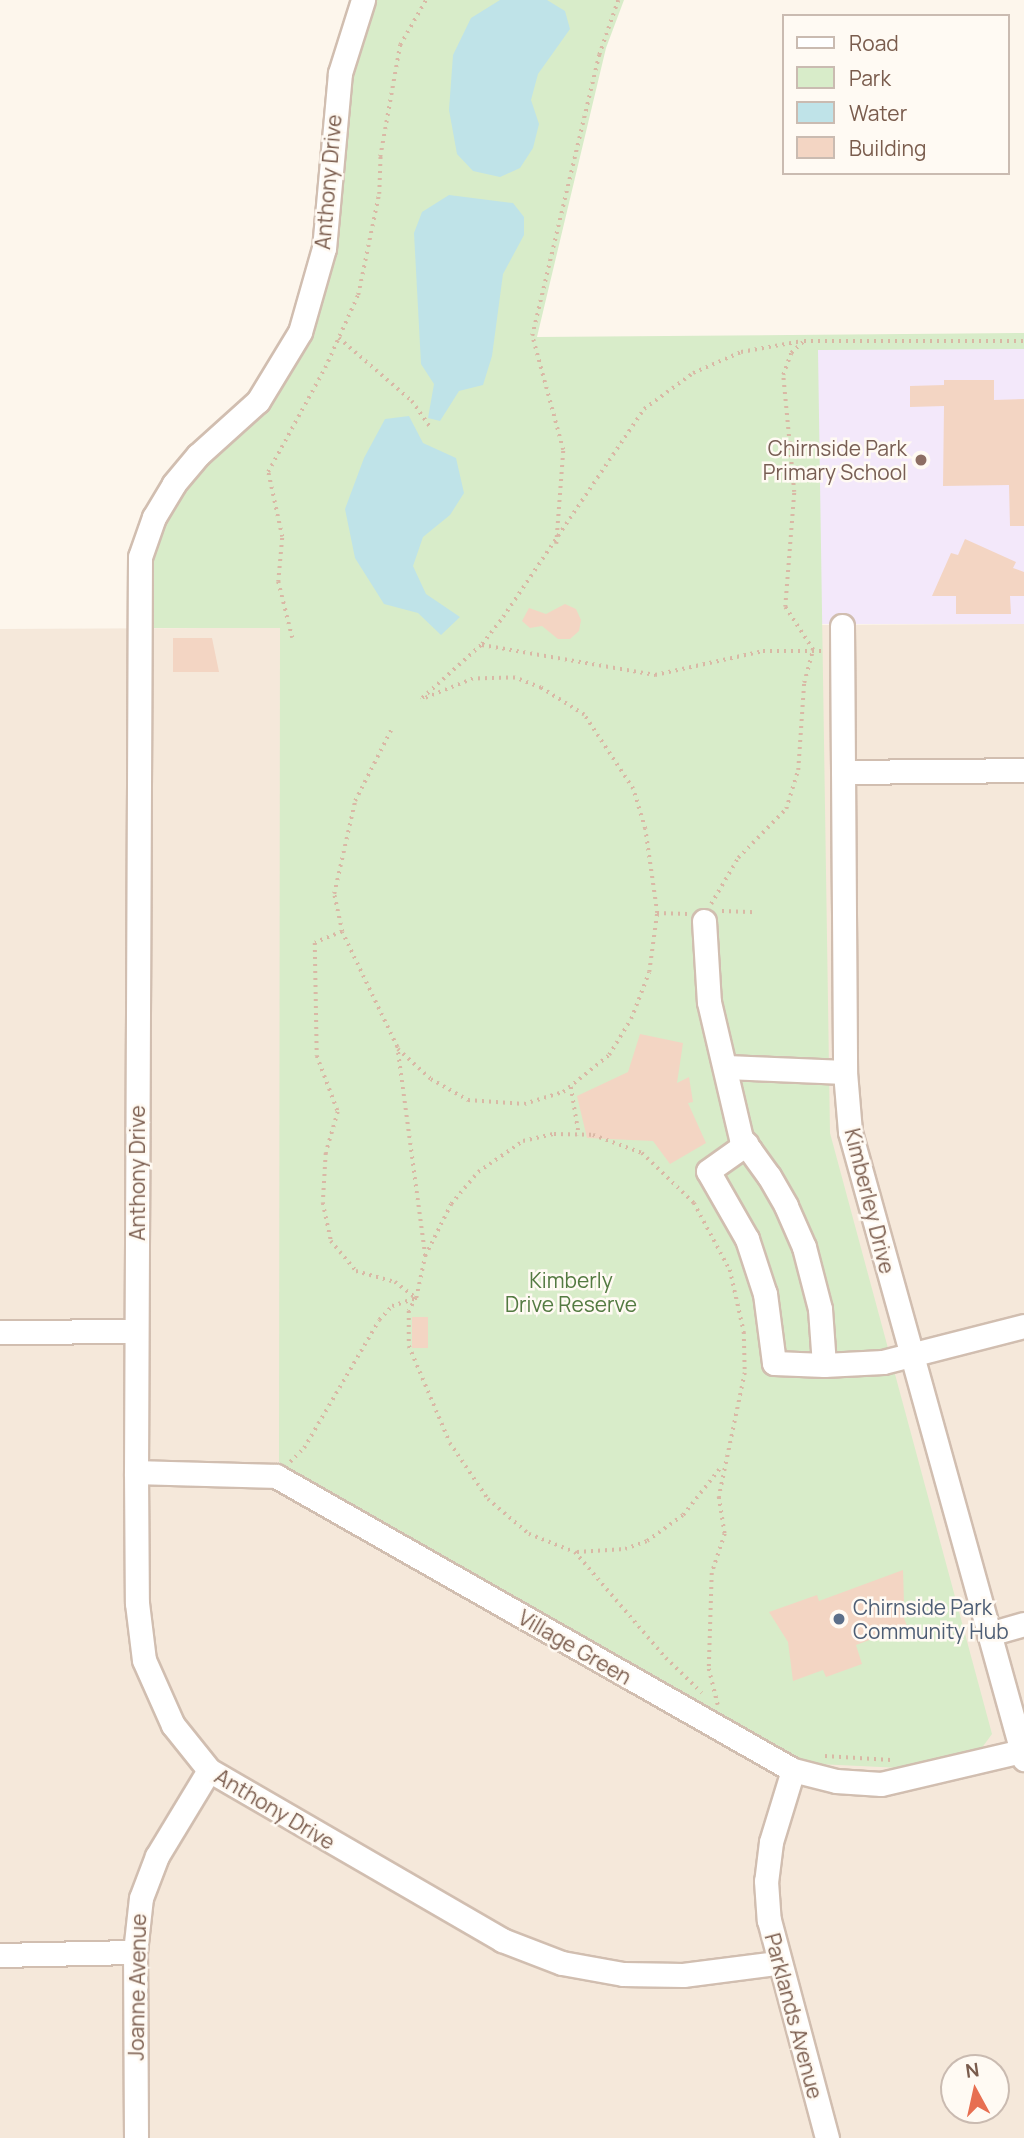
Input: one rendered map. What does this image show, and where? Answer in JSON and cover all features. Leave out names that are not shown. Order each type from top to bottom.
[{"type":"street","name":"Anthony Drive","points":[[363,0],[340,73],[324,248],[300,332],[258,401],[198,455],[174,484],[154,517],[140,556],[136,1472],[137,1603],[144,1660],[173,1725],[209,1770],[502,1940],[562,1963],[623,1974],[683,1975],[777,1963]]},
{"type":"street","name":"Kimberley Drive","points":[[842,626],[845,1072],[858,1169],[1023,1755]]},
{"type":"street","points":[[843,772],[1024,771]]},
{"type":"street","points":[[699,918],[709,1002],[746,1144],[786,1206],[804,1247],[820,1308],[824,1365]]},
{"type":"street","points":[[726,1067],[845,1072]]},
{"type":"street","points":[[746,1144],[708,1171],[751,1251],[765,1294],[774,1363],[854,1366],[912,1355],[1024,1326]]},
{"type":"street","points":[[0,1332],[136,1331]]},
{"type":"street","name":"Village Green","points":[[136,1472],[276,1476],[793,1770],[836,1781],[881,1784],[1023,1755]]},
{"type":"street","points":[[989,1633],[1024,1624]]},
{"type":"street","name":"Joanne Avenue","points":[[136,2138],[135,1952],[143,1887],[209,1770]]},
{"type":"street","name":"Parklands Avenue","points":[[793,1770],[771,1842],[766,1881],[777,1963],[827,2138]]},
{"type":"street","points":[[0,1955],[135,1952]]},
{"type":"path","points":[[292,638],[278,582],[282,537],[268,472],[339,338],[358,295],[379,194],[380,157],[400,45],[426,0]]},
{"type":"path","points":[[556,544],[563,450],[533,336],[599,55],[618,0]]},
{"type":"path","points":[[339,338],[412,401],[431,428]]},
{"type":"path","points":[[756,912],[709,911],[738,859],[786,809],[798,770],[804,683],[813,650],[785,607],[794,492],[783,375],[791,353],[804,341]]},
{"type":"path","points":[[397,1047],[431,1079],[468,1100],[524,1104],[571,1087],[609,1055],[631,1019],[649,972],[657,913],[647,840],[633,789],[584,715],[541,688],[514,678],[473,679],[420,700],[482,645],[556,544],[643,408],[693,373],[741,352],[804,341],[1024,341]]},
{"type":"path","points":[[482,645],[655,675],[763,651],[842,652]]},
{"type":"path","points":[[391,728],[365,773],[342,847],[334,894],[342,932],[397,1047],[425,1256]]},
{"type":"path","points":[[657,913],[699,918]]},
{"type":"path","points":[[342,932],[315,943],[317,1056],[338,1112],[326,1153],[323,1203],[331,1241],[356,1271],[395,1282],[416,1298]]},
{"type":"path","points":[[571,1087],[579,1135]]},
{"type":"path","points":[[719,1707],[709,1669],[712,1573],[725,1534],[719,1497],[722,1466],[735,1430],[745,1373],[744,1332],[730,1270],[694,1203],[676,1181],[642,1153],[617,1142],[579,1135],[554,1134],[523,1142],[478,1172],[451,1204],[425,1256],[416,1298],[409,1311],[409,1346],[462,1465],[503,1514],[529,1534],[575,1552],[625,1549],[657,1535],[683,1515],[722,1466]]},
{"type":"path","points":[[276,1476],[304,1448],[379,1320],[392,1306],[416,1298]]},
{"type":"path","points":[[575,1552],[666,1658],[728,1713]]},
{"type":"path","points":[[812,1753],[849,1760],[905,1759]]},
{"type":"shaded area","name":"Chirnside Park Primary School","points":[[818,349],[1024,349],[1024,624],[818,624]]},
{"type":"shaded area","points":[[1024,624],[1024,2138],[0,2138],[0,629]]},
{"type":"green space","name":"Kimberly Drive Reserve","points":[[371,0],[624,0],[606,48],[537,337],[1024,333],[1024,349],[818,350],[830,1133],[992,1734],[981,1749],[902,1768],[796,1763],[279,1462],[280,628],[148,628],[150,562],[163,518],[190,477],[221,446],[327,278],[338,227],[345,88]]},
{"type":"water","points":[[500,0],[547,0],[565,11],[570,29],[538,74],[531,100],[539,124],[533,148],[520,168],[500,177],[473,171],[457,154],[449,110],[453,55],[471,18]]},
{"type":"water","points":[[449,195],[513,203],[524,217],[524,235],[503,274],[492,356],[483,385],[459,391],[440,421],[428,418],[434,384],[421,364],[414,233],[422,212]]},
{"type":"water","points":[[409,416],[423,443],[456,458],[464,493],[450,515],[423,537],[413,566],[426,594],[460,617],[441,635],[418,613],[384,604],[355,558],[345,509],[364,458],[385,419]]},
{"type":"building","points":[[944,380],[994,380],[994,400],[1024,399],[1024,526],[1010,526],[1009,485],[943,486],[944,406],[910,407],[910,386],[944,385]]},
{"type":"building","points":[[965,539],[1016,562],[1013,568],[1024,572],[1024,596],[1010,596],[1011,614],[956,614],[956,596],[932,596],[951,553],[958,555]]},
{"type":"building","points":[[565,604],[576,609],[581,620],[579,631],[570,639],[558,639],[542,626],[530,628],[522,621],[529,608],[546,614]]},
{"type":"building","points":[[173,638],[212,638],[219,672],[173,672]]},
{"type":"building","points":[[640,1034],[683,1043],[677,1083],[689,1077],[693,1102],[688,1103],[706,1143],[670,1164],[653,1141],[587,1138],[577,1096],[628,1072]]},
{"type":"building","points":[[412,1317],[428,1317],[428,1348],[412,1348]]},
{"type":"building","name":"Chirnside Park Community Hub","points":[[903,1570],[904,1603],[899,1605],[907,1626],[856,1645],[862,1664],[826,1677],[823,1670],[793,1681],[788,1642],[769,1612],[817,1595],[819,1601]]},
{"type":"place","name":"Chirnside Park Primary School","points":[[921,460]]},
{"type":"place","name":"Chirnside Park Community Hub","points":[[839,1619]]}]
